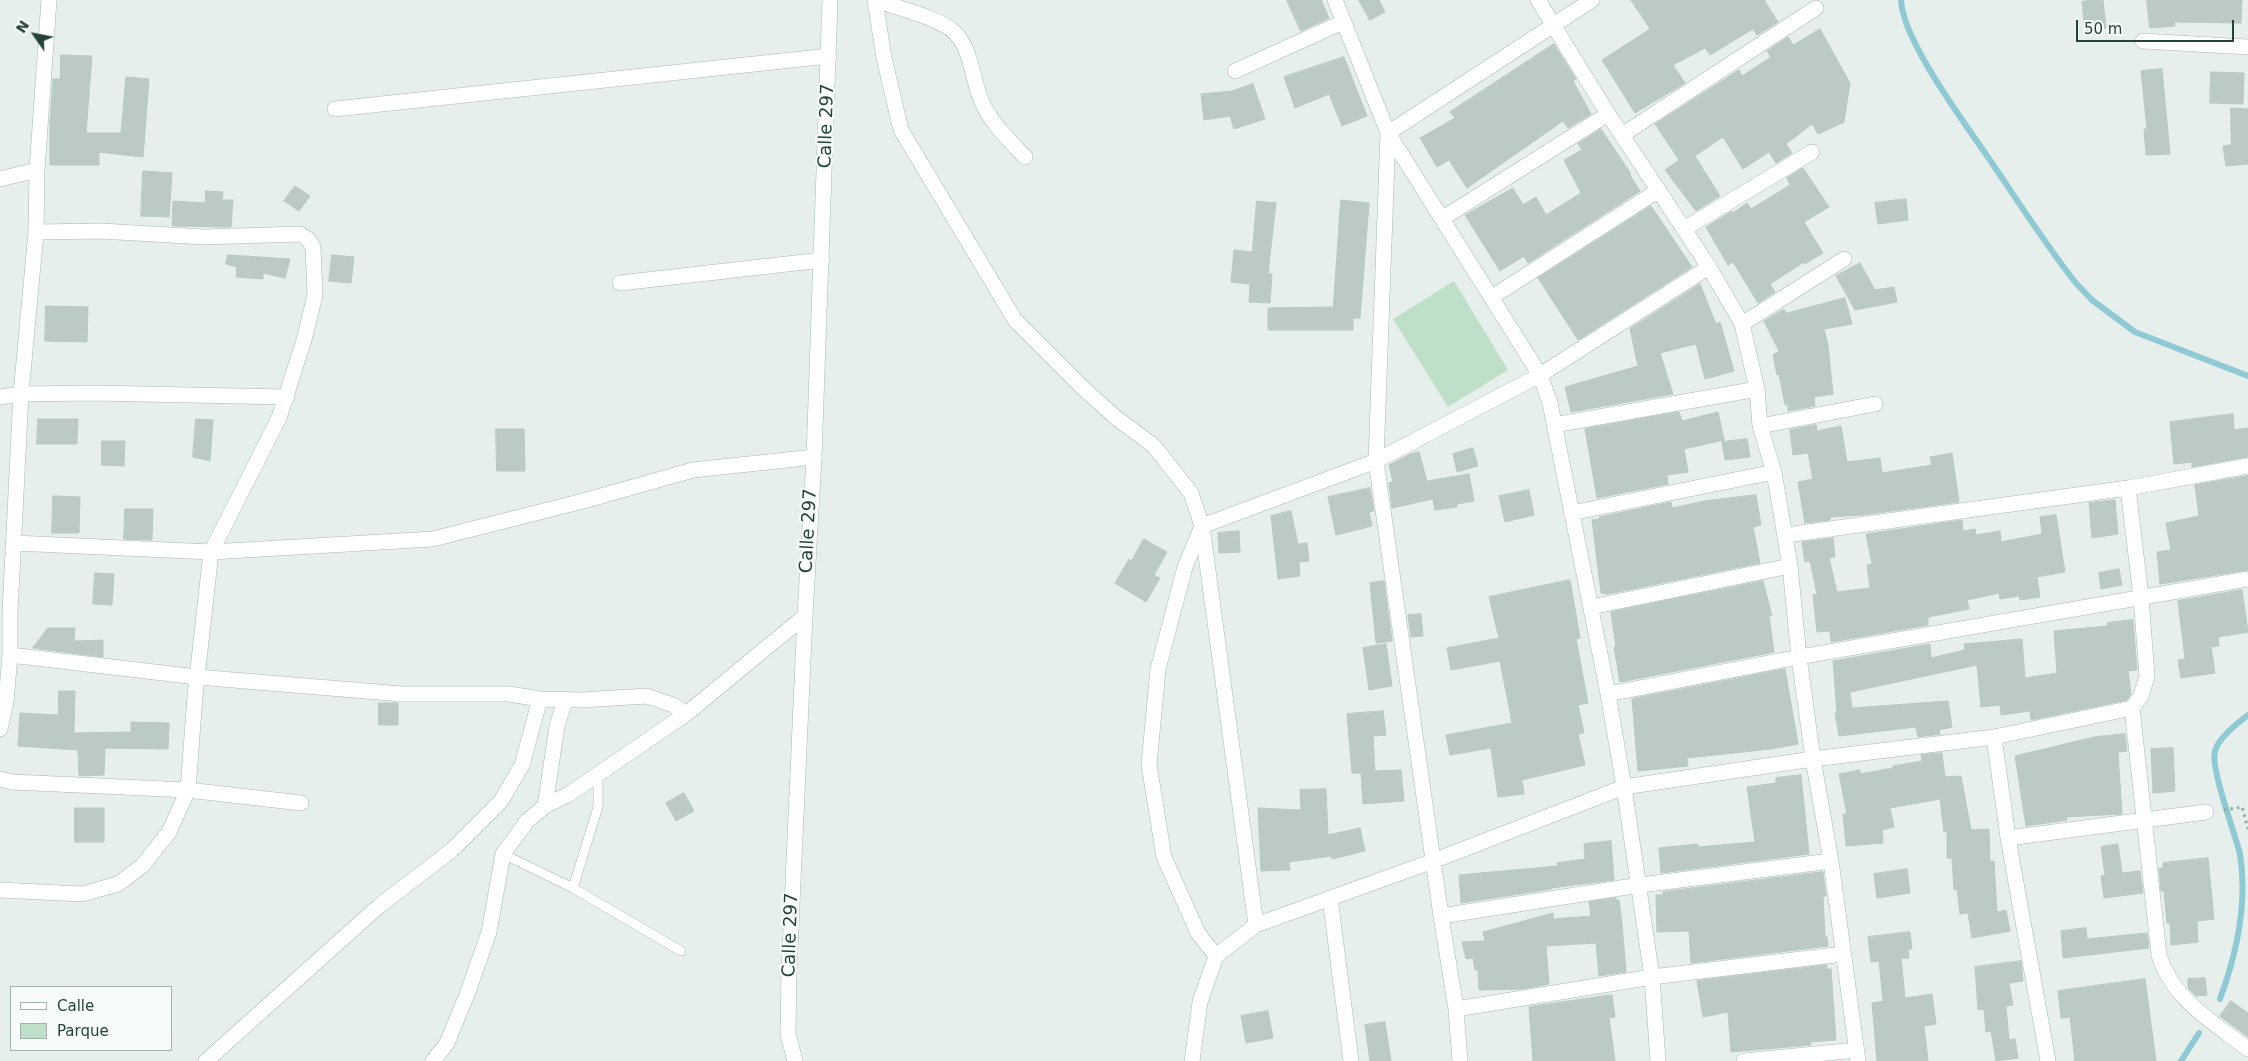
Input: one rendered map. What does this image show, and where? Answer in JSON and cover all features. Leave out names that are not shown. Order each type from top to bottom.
[{"type":"street","points":[[0,729],[6,702],[10,655],[5,613],[14,543],[21,394],[36,232],[37,170],[49,0]]},
{"type":"street","name":"Calle 297","points":[[794,1061],[788,1034],[789,971],[814,457],[830,0]]},
{"type":"street","points":[[1025,157],[993,121],[980,100],[971,66],[956,33],[944,24],[875,0],[884,58],[901,130],[1015,320],[1083,388],[1115,417],[1154,446],[1192,493],[1202,526],[1256,925]]},
{"type":"street","points":[[1335,0],[1388,132],[1540,375],[1550,403],[1608,694],[1624,787],[1652,977],[1658,1061]]},
{"type":"street","points":[[1538,0],[1608,114],[1709,267],[1742,324],[1757,389],[1760,426],[1774,472],[1786,535],[1799,657],[1813,759],[1831,860],[1858,1055],[1744,1061]]},
{"type":"street","points":[[1388,132],[1592,0]]},
{"type":"street","points":[[1622,135],[1816,8]]},
{"type":"street","points":[[1235,71],[1343,22]]},
{"type":"street","points":[[2143,41],[2248,47]]},
{"type":"street","points":[[335,110],[829,56]]},
{"type":"street","points":[[1443,218],[1608,114]]},
{"type":"street","points":[[1388,132],[1376,461],[1456,1009],[1460,1061]]},
{"type":"street","points":[[1684,229],[1812,152]]},
{"type":"street","points":[[0,178],[37,170]]},
{"type":"street","points":[[1492,297],[1659,190]]},
{"type":"street","points":[[0,890],[82,894],[118,884],[142,866],[169,832],[188,790],[211,552],[279,418],[287,397],[314,295],[313,247],[308,239],[300,234],[204,237],[101,231],[36,232]]},
{"type":"street","points":[[1742,324],[1844,259]]},
{"type":"street","points":[[620,282],[822,260]]},
{"type":"street","points":[[1216,956],[1198,933],[1164,856],[1148,765],[1158,669],[1185,567],[1202,526],[1376,461],[1540,375],[1709,267]]},
{"type":"street","points":[[1554,425],[1757,389]]},
{"type":"street","points":[[0,397],[21,394],[287,397]]},
{"type":"street","points":[[1760,426],[1875,404]]},
{"type":"street","points":[[14,543],[211,552],[432,539],[586,500],[692,470],[814,457]]},
{"type":"street","points":[[1786,535],[2128,488],[2248,466]]},
{"type":"street","points":[[1571,513],[1774,472]]},
{"type":"street","points":[[1192,1061],[1200,1002],[1216,956],[1256,925],[1433,861],[1624,787],[1813,759],[1994,737],[2132,708],[2141,696],[2147,676],[2141,597],[2128,488]]},
{"type":"street","points":[[1591,607],[1790,566]]},
{"type":"street","points":[[1608,694],[1799,657],[2248,580]]},
{"type":"street","points":[[433,1061],[447,1043],[468,992],[489,932],[503,854],[527,821],[545,806],[598,774],[686,714],[805,616]]},
{"type":"street","points":[[10,655],[198,677],[402,694],[509,694],[540,700],[647,696],[672,705],[686,714]]},
{"type":"street","points":[[206,1061],[378,906],[452,850],[501,800],[522,765],[540,700]]},
{"type":"street","points":[[545,806],[558,726],[565,700]]},
{"type":"street","points":[[2132,708],[2159,955],[2164,970],[2184,999],[2248,1049]]},
{"type":"street","points":[[1994,737],[2008,838],[2048,1061]]},
{"type":"street","points":[[0,779],[12,782],[188,790],[301,803]]},
{"type":"street","points":[[2008,838],[2206,812]]},
{"type":"street","points":[[1441,916],[1831,860]]},
{"type":"street","points":[[1330,898],[1351,1061]]},
{"type":"street","points":[[1456,1009],[1652,977],[1843,954]]},
{"type":"lane","points":[[573,888],[598,807],[598,774]]},
{"type":"lane","points":[[503,854],[573,888],[681,951]]},
{"type":"path","points":[[2242,808],[2248,830]]},
{"type":"green space","points":[[1454,281],[1508,370],[1448,407],[1393,319]]},
{"type":"building","points":[[1287,0],[1321,0],[1329,18],[1301,31]]},
{"type":"building","points":[[1359,0],[1379,0],[1385,12],[1370,20]]},
{"type":"building","points":[[1631,0],[1764,0],[1778,22],[1757,35],[1753,29],[1710,55],[1705,48],[1673,65],[1685,83],[1635,113],[1602,60],[1650,29]]},
{"type":"building","points":[[2103,0],[2106,28],[2085,31],[2082,2]]},
{"type":"building","points":[[2147,0],[2242,0],[2241,23],[2174,22],[2175,26],[2150,28]]},
{"type":"building","points":[[1820,29],[1850,83],[1844,122],[1818,134],[1812,124],[1786,144],[1792,153],[1776,163],[1769,152],[1743,169],[1723,137],[1695,156],[1720,196],[1696,211],[1665,170],[1679,160],[1655,124],[1739,70],[1742,76],[1771,57],[1767,51],[1788,37],[1793,45]]},
{"type":"building","points":[[1554,44],[1576,79],[1573,81],[1591,114],[1568,128],[1563,121],[1467,188],[1449,160],[1437,167],[1420,138],[1455,118],[1450,112]]},
{"type":"building","points":[[61,55],[92,56],[86,133],[121,133],[126,77],[149,79],[143,157],[99,152],[99,165],[50,165],[53,79],[60,79]]},
{"type":"building","points":[[1344,57],[1367,116],[1342,126],[1329,94],[1295,108],[1284,77]]},
{"type":"building","points":[[2162,69],[2170,154],[2146,155],[2144,129],[2147,129],[2141,71]]},
{"type":"building","points":[[2211,72],[2244,73],[2243,104],[2210,103]]},
{"type":"building","points":[[1253,84],[1265,119],[1234,129],[1230,116],[1204,120],[1201,94],[1232,91]]},
{"type":"building","points":[[2231,108],[2248,109],[2248,164],[2226,166],[2223,146],[2231,145]]},
{"type":"building","points":[[1601,129],[1640,191],[1528,263],[1524,256],[1500,271],[1465,215],[1513,188],[1523,205],[1536,197],[1546,215],[1581,193],[1564,160],[1582,150],[1578,144]]},
{"type":"building","points":[[1803,168],[1829,207],[1804,222],[1823,253],[1805,264],[1804,262],[1770,284],[1775,292],[1758,303],[1733,262],[1728,265],[1706,227],[1732,211],[1733,213],[1747,203],[1751,209],[1790,185],[1787,178]]},
{"type":"building","points":[[143,171],[172,173],[169,217],[141,216]]},
{"type":"building","points":[[295,186],[310,196],[299,211],[284,201]]},
{"type":"building","points":[[206,191],[223,192],[222,200],[233,200],[231,227],[172,226],[173,201],[205,203]]},
{"type":"building","points":[[1906,199],[1908,220],[1878,224],[1875,203]]},
{"type":"building","points":[[1341,200],[1369,203],[1360,318],[1353,318],[1353,330],[1268,330],[1268,308],[1333,307]]},
{"type":"building","points":[[1257,201],[1276,203],[1268,274],[1272,274],[1270,303],[1249,302],[1250,284],[1231,282],[1234,250],[1252,252]]},
{"type":"building","points":[[1651,206],[1692,267],[1578,340],[1538,278]]},
{"type":"building","points":[[228,255],[290,259],[285,278],[263,273],[263,279],[236,277],[237,267],[226,264]]},
{"type":"building","points":[[332,255],[354,257],[351,283],[329,281]]},
{"type":"building","points":[[1860,263],[1875,290],[1894,287],[1897,302],[1855,310],[1836,276]]},
{"type":"building","points":[[1700,284],[1716,324],[1720,322],[1734,371],[1705,379],[1696,344],[1660,353],[1673,394],[1571,412],[1565,387],[1638,366],[1630,329]]},
{"type":"building","points":[[1845,298],[1852,324],[1824,329],[1828,345],[1833,394],[1814,397],[1815,406],[1788,411],[1788,404],[1785,405],[1773,355],[1779,351],[1764,321],[1784,309],[1786,313]]},
{"type":"building","points":[[46,306],[88,307],[87,342],[45,341]]},
{"type":"building","points":[[1679,412],[1682,421],[1718,412],[1724,440],[1684,449],[1688,472],[1667,475],[1668,484],[1597,498],[1585,429]]},
{"type":"building","points":[[2233,414],[2234,430],[2248,428],[2248,457],[2192,467],[2192,462],[2174,464],[2170,422]]},
{"type":"building","points":[[38,419],[78,419],[77,444],[37,444]]},
{"type":"building","points":[[196,419],[213,420],[210,461],[193,457]]},
{"type":"building","points":[[1816,425],[1817,431],[1841,426],[1847,462],[1880,458],[1882,473],[1932,465],[1930,457],[1952,453],[1959,502],[1862,515],[1830,517],[1830,520],[1805,523],[1798,482],[1813,479],[1808,453],[1793,455],[1790,430]]},
{"type":"building","points":[[496,429],[524,429],[525,471],[497,471]]},
{"type":"building","points":[[1747,439],[1750,457],[1725,460],[1722,442]]},
{"type":"building","points":[[102,441],[125,441],[124,466],[102,465]]},
{"type":"building","points":[[1473,448],[1478,466],[1457,472],[1453,454]]},
{"type":"building","points":[[1419,452],[1427,481],[1469,474],[1474,501],[1457,504],[1457,507],[1435,510],[1433,499],[1392,508],[1389,483],[1393,482],[1389,465],[1410,454]]},
{"type":"building","points":[[2248,476],[2248,570],[2160,584],[2157,552],[2171,550],[2166,523],[2199,516],[2195,485]]},
{"type":"building","points":[[1370,488],[1374,511],[1369,512],[1372,526],[1336,535],[1328,497]]},
{"type":"building","points":[[1529,490],[1534,515],[1505,522],[1499,496]]},
{"type":"building","points":[[1756,495],[1761,525],[1753,527],[1760,563],[1608,594],[1601,593],[1592,520],[1671,502],[1672,508],[1705,501]]},
{"type":"building","points":[[53,496],[80,497],[79,533],[52,533]]},
{"type":"building","points":[[2115,500],[2118,534],[2092,538],[2089,503]]},
{"type":"building","points":[[125,509],[153,509],[152,540],[124,539]]},
{"type":"building","points":[[1291,511],[1298,544],[1307,543],[1309,561],[1299,562],[1300,576],[1278,579],[1271,516]]},
{"type":"building","points":[[2056,515],[2065,572],[2037,577],[2040,597],[2020,600],[2019,596],[2000,599],[1999,593],[1967,600],[1969,609],[1928,617],[1928,625],[1831,642],[1830,631],[1817,632],[1813,595],[1817,594],[1810,561],[1805,562],[1802,542],[1833,538],[1835,557],[1829,558],[1837,592],[1870,588],[1867,565],[1872,564],[1866,534],[1962,520],[1963,531],[1975,529],[1976,535],[2000,531],[2001,542],[2042,534],[2040,517]]},
{"type":"building","points":[[1239,531],[1240,552],[1219,553],[1218,533]]},
{"type":"building","points":[[1144,539],[1167,552],[1154,575],[1160,578],[1146,602],[1115,583],[1129,559],[1131,561]]},
{"type":"building","points":[[2119,569],[2122,585],[2101,589],[2099,573]]},
{"type":"building","points":[[95,573],[114,574],[112,605],[93,604]]},
{"type":"building","points":[[1570,580],[1580,638],[1576,639],[1588,703],[1578,705],[1584,733],[1578,734],[1585,765],[1522,780],[1524,794],[1498,797],[1491,748],[1450,755],[1446,735],[1512,723],[1500,661],[1451,670],[1447,648],[1499,638],[1489,597]]},
{"type":"building","points":[[1384,581],[1392,641],[1376,643],[1370,583]]},
{"type":"building","points":[[1763,581],[1772,616],[1769,616],[1774,652],[1620,682],[1611,612]]},
{"type":"building","points":[[2242,590],[2248,632],[2218,637],[2219,646],[2211,647],[2215,673],[2181,678],[2178,660],[2185,659],[2178,601]]},
{"type":"building","points":[[1421,614],[1423,636],[1411,637],[1408,615]]},
{"type":"building","points":[[2133,620],[2137,670],[2128,671],[2131,694],[2127,700],[2031,720],[2030,711],[2001,715],[2000,705],[1981,707],[1977,665],[1850,692],[1852,708],[1948,701],[1952,727],[1939,730],[1940,734],[1918,737],[1916,727],[1839,736],[1835,713],[1837,713],[1833,661],[1930,644],[1931,658],[1965,650],[1964,644],[2022,639],[2025,678],[2057,673],[2054,631],[2108,626],[2107,623]]},
{"type":"building","points":[[48,628],[75,628],[74,641],[103,640],[103,657],[33,648]]},
{"type":"building","points":[[1386,644],[1392,686],[1369,690],[1363,648]]},
{"type":"building","points":[[1785,669],[1798,744],[1771,749],[1687,758],[1688,766],[1638,771],[1632,699]]},
{"type":"building","points":[[59,691],[75,691],[74,733],[131,732],[131,722],[169,723],[168,749],[105,748],[104,775],[79,776],[78,750],[18,746],[20,713],[58,715]]},
{"type":"building","points":[[379,703],[398,703],[398,725],[379,725]]},
{"type":"building","points":[[1383,711],[1386,735],[1373,736],[1375,771],[1401,770],[1404,801],[1363,804],[1361,773],[1352,773],[1347,714]]},
{"type":"building","points":[[2125,734],[2127,751],[2118,752],[2122,814],[2066,817],[2067,820],[2026,826],[2015,756],[2094,737]]},
{"type":"building","points":[[2173,748],[2175,791],[2153,793],[2151,749]]},
{"type":"building","points":[[1942,753],[1945,777],[1961,776],[1971,830],[1989,829],[1990,862],[1994,861],[1997,912],[2006,910],[2010,931],[1972,938],[1968,913],[1960,914],[1957,889],[1954,890],[1952,858],[1947,858],[1947,831],[1944,832],[1940,799],[1890,808],[1894,827],[1882,830],[1883,843],[1846,846],[1843,814],[1847,814],[1839,774],[1860,770],[1860,774],[1893,768],[1893,766],[1922,761],[1921,755]]},
{"type":"building","points":[[1801,775],[1809,854],[1661,873],[1659,848],[1698,844],[1698,847],[1755,842],[1747,787],[1776,783],[1776,778]]},
{"type":"building","points":[[1326,789],[1328,835],[1360,828],[1365,851],[1332,859],[1331,856],[1289,862],[1290,870],[1261,871],[1258,808],[1301,810],[1300,790]]},
{"type":"building","points":[[684,793],[694,811],[676,821],[666,803]]},
{"type":"building","points":[[75,808],[104,808],[104,842],[75,842]]},
{"type":"building","points":[[1611,841],[1614,880],[1461,903],[1459,875],[1558,866],[1557,863],[1585,859],[1584,844]]},
{"type":"building","points":[[2118,844],[2122,873],[2140,871],[2143,893],[2104,898],[2101,876],[2105,875],[2101,847]]},
{"type":"building","points":[[2208,858],[2214,919],[2197,921],[2198,942],[2171,945],[2170,923],[2167,923],[2164,891],[2161,891],[2159,868],[2163,868],[2163,863]]},
{"type":"building","points":[[1907,869],[1910,893],[1877,898],[1874,874]]},
{"type":"building","points":[[1823,872],[1826,896],[1823,896],[1825,937],[1827,937],[1828,946],[1691,963],[1689,931],[1657,932],[1656,895],[1663,895],[1663,892]]},
{"type":"building","points":[[1616,898],[1616,900],[1619,900],[1626,972],[1599,976],[1596,943],[1546,946],[1549,984],[1523,989],[1479,990],[1478,970],[1475,970],[1473,958],[1466,959],[1462,942],[1485,941],[1483,932],[1553,913],[1553,919],[1591,916],[1589,902]]},
{"type":"building","points":[[2086,928],[2087,939],[2147,933],[2149,948],[2063,958],[2061,931]]},
{"type":"building","points":[[1910,932],[1912,949],[1908,949],[1909,958],[1901,958],[1905,998],[1932,994],[1936,1024],[1924,1026],[1928,1061],[1877,1061],[1872,1003],[1883,1001],[1879,961],[1871,962],[1868,937]]},
{"type":"building","points":[[2021,961],[2023,981],[2009,983],[2013,1005],[2006,1006],[2009,1040],[2015,1039],[2018,1058],[1996,1061],[1991,1031],[1986,1032],[1984,1009],[1978,1010],[1975,967]]},
{"type":"building","points":[[1827,965],[1826,969],[1831,969],[1836,1040],[1810,1042],[1811,1045],[1731,1052],[1728,1012],[1703,1017],[1697,981]]},
{"type":"building","points":[[2205,978],[2207,995],[2196,996],[2188,988],[2188,979]]},
{"type":"building","points":[[2145,979],[2156,1061],[2075,1061],[2070,1017],[2061,1018],[2058,991]]},
{"type":"building","points":[[1612,995],[1615,1017],[1609,1018],[1615,1061],[1533,1061],[1529,1007]]},
{"type":"building","points":[[2231,1001],[2248,1013],[2248,1037],[2220,1016]]},
{"type":"building","points":[[1268,1011],[1273,1038],[1246,1043],[1241,1016]]},
{"type":"building","points":[[1385,1022],[1391,1061],[1370,1061],[1365,1025]]},
{"type":"waterway","points":[[1901,0],[1904,18],[1924,60],[1938,83],[2075,282],[2092,300],[2135,332],[2248,376]]},
{"type":"waterway","points":[[2220,999],[2236,946],[2243,891],[2240,854],[2219,786],[2214,759],[2215,751],[2220,741],[2248,715]]},
{"type":"waterway","points":[[2181,1061],[2199,1033]]}]
